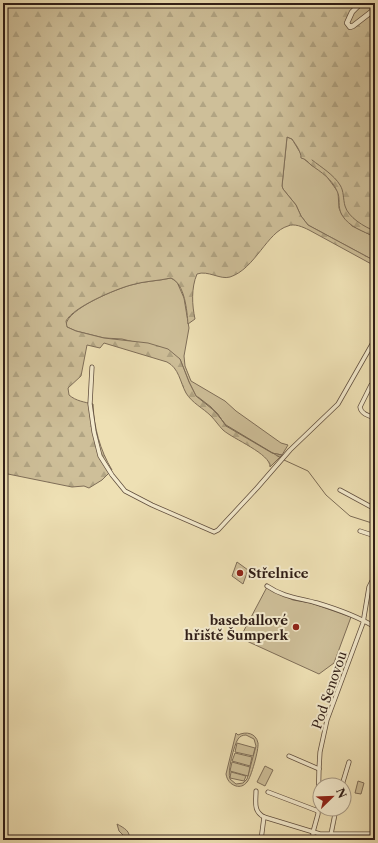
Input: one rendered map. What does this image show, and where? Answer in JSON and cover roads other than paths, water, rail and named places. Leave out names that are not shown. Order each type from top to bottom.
[{"type":"street","points":[[361,3],[349,17],[347,21],[348,26],[353,26],[375,9]]},
{"type":"street","points":[[92,367],[90,404],[94,432],[100,456],[112,475],[125,491],[152,505],[214,532],[218,530],[257,488],[291,448],[338,404],[375,339]]},
{"type":"street","points":[[375,383],[371,385],[360,407],[363,413],[375,418]]},
{"type":"street","points":[[340,490],[375,509]]},
{"type":"street","points":[[360,532],[375,536]]},
{"type":"street","name":"Pod Senovou","points":[[319,777],[320,752],[327,720],[361,630],[369,587],[375,575]]},
{"type":"street","points":[[267,586],[291,598],[317,603],[363,619],[375,626]]},
{"type":"street","points":[[289,756],[319,769]]},
{"type":"street","points":[[344,777],[349,762]]},
{"type":"street","points":[[256,791],[256,810],[264,817],[313,832],[374,835]]},
{"type":"street","points":[[268,792],[312,809]]},
{"type":"street","points":[[261,840],[264,817]]},
{"type":"street","name":"Pod Senovou","points":[[313,840],[313,832],[317,817]]},
{"type":"street","points":[[331,834],[334,817]]},
{"type":"waterway","points":[[312,160],[331,175],[340,185],[343,192],[345,206],[349,214],[361,224],[375,231]]},
{"type":"waterway","points":[[198,397],[211,407],[226,425],[281,458]]},
{"type":"waterway","points":[[284,460],[308,471],[326,495],[350,516],[375,524]]},
{"type":"place","name":"Střelnice","points":[[240,573]]},
{"type":"place","name":"baseballové hřiště Šumperk","points":[[296,627]]}]
